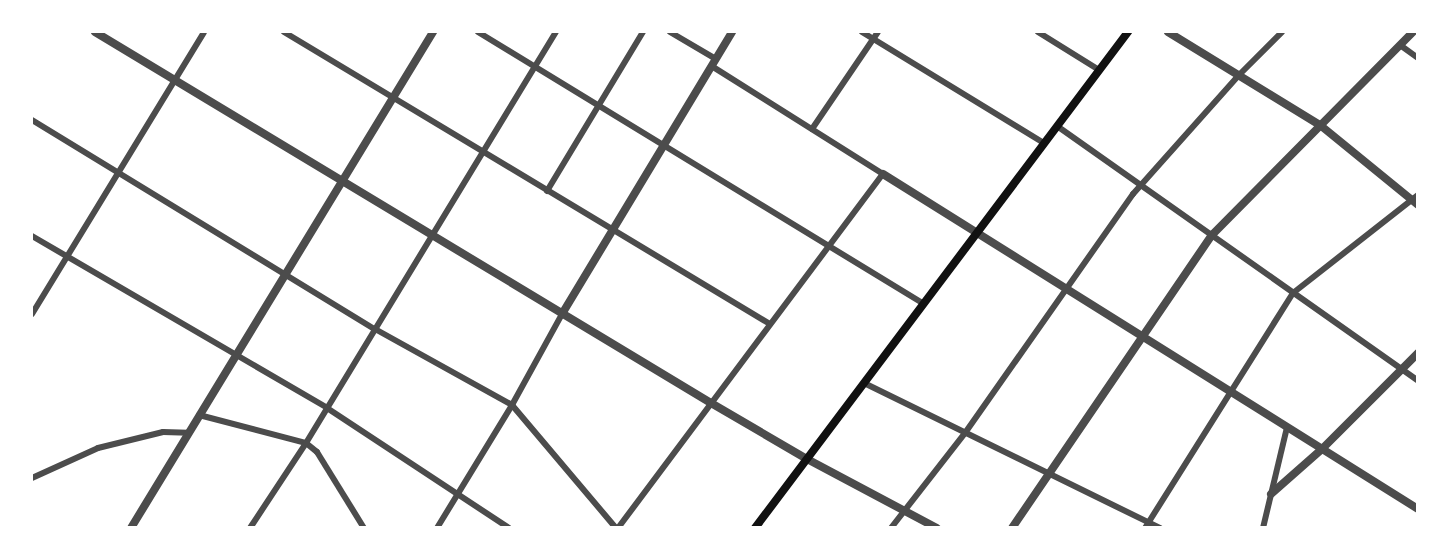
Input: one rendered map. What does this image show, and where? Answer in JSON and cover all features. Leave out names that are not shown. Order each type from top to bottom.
[{"type":"main road","points":[[755,528],[1128,32]]},
{"type":"street","points":[[95,32],[711,404],[807,459],[937,528]]},
{"type":"street","points":[[32,314],[65,256],[204,32]]},
{"type":"street","points":[[284,32],[770,324]]},
{"type":"street","points":[[131,528],[433,32]]},
{"type":"street","points":[[478,32],[924,304]]},
{"type":"street","points":[[250,528],[306,443],[556,32]]},
{"type":"street","points":[[547,191],[643,32]]},
{"type":"street","points":[[670,32],[812,129],[1418,509]]},
{"type":"street","points":[[437,528],[512,405],[562,314],[732,32]]},
{"type":"street","points":[[862,32],[1044,143]]},
{"type":"street","points":[[812,129],[878,32]]},
{"type":"street","points":[[1038,32],[1099,70]]},
{"type":"street","points":[[1147,525],[1229,391],[1293,293],[1416,200],[1320,125],[1168,32]]},
{"type":"street","points":[[891,528],[965,433],[1133,194],[1239,75],[1282,32]]},
{"type":"street","points":[[1012,528],[1212,235],[1413,32]]},
{"type":"street","points":[[1400,45],[1418,58]]},
{"type":"street","points":[[32,120],[375,328],[512,405],[617,528],[883,174]]},
{"type":"street","points":[[1057,126],[1418,381]]},
{"type":"street","points":[[32,236],[327,408],[458,492],[509,528]]},
{"type":"street","points":[[1271,494],[1322,449],[1418,353]]},
{"type":"street","points":[[864,383],[1048,473],[1147,525],[1160,528]]},
{"type":"street","points":[[199,415],[306,443],[317,452],[364,528]]},
{"type":"street","points":[[1263,528],[1287,427]]},
{"type":"street","points":[[32,478],[99,448],[163,432],[188,433]]}]
